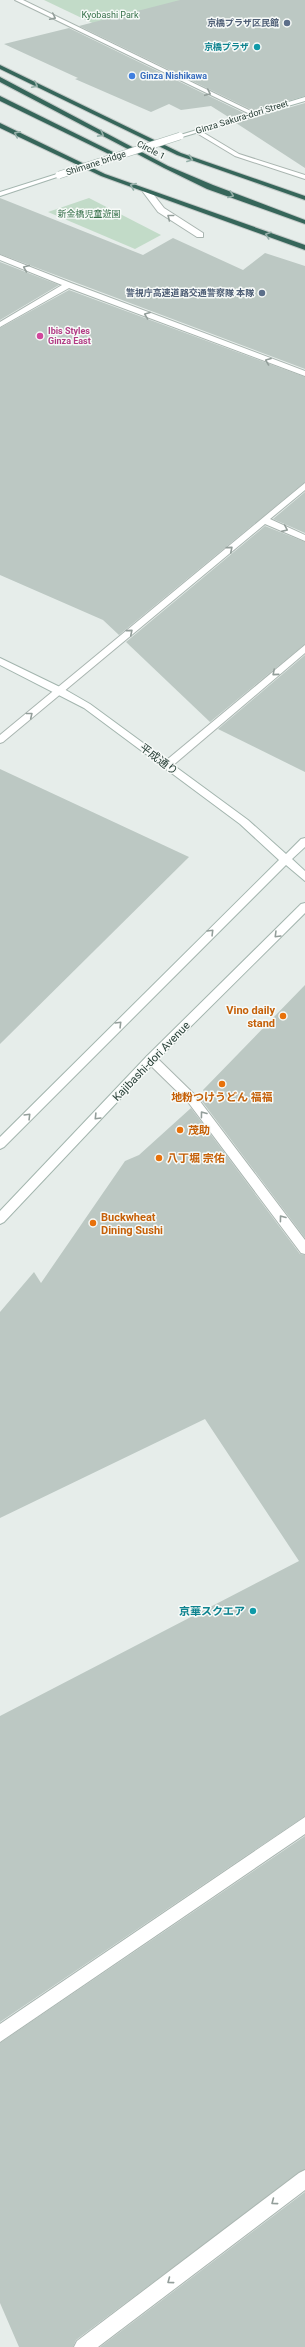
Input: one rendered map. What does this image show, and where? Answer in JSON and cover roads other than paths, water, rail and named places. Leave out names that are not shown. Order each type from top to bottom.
[{"type":"highway","points":[[0,67],[180,154],[305,198]]},
{"type":"highway","name":"Circle 1","points":[[0,71],[68,114],[123,146],[210,187],[305,222]]},
{"type":"highway","points":[[0,79],[68,114]]},
{"type":"highway","points":[[0,98],[117,156]]},
{"type":"highway","points":[[0,125],[103,175],[305,248]]},
{"type":"street","points":[[18,0],[252,113]]},
{"type":"street","name":"Ginza Sakura-dori Street","points":[[180,136],[252,113],[305,99]]},
{"type":"street","points":[[197,131],[237,155],[305,177]]},
{"type":"street","name":"Shimane bridge","points":[[0,194],[180,136]]},
{"type":"street","points":[[147,192],[161,210],[178,223],[200,235]]},
{"type":"street","points":[[0,257],[68,285],[305,374]]},
{"type":"street","points":[[0,325],[68,285]]},
{"type":"street","points":[[0,740],[305,486]]},
{"type":"street","points":[[264,520],[305,538]]},
{"type":"street","points":[[167,765],[305,648]]},
{"type":"street","name":"平成通り","points":[[0,662],[60,690],[87,706],[244,822],[305,877]]},
{"type":"street","points":[[0,1144],[285,858],[305,840]]},
{"type":"street","name":"Kajibashi-dori Avenue","points":[[0,1218],[152,1059],[305,907]]},
{"type":"street","points":[[152,1059],[192,1099],[305,1249]]},
{"type":"street","points":[[0,2034],[305,1825]]},
{"type":"street","points":[[83,2347],[305,2179]]},
{"type":"place","name":"京橋プラザ区民館","points":[[287,23]]},
{"type":"place","name":"京橋プラザ","points":[[257,47]]},
{"type":"place","name":"Ginza Nishikawa","points":[[132,76]]},
{"type":"place","name":"警視庁高速道路交通警察隊 本隊","points":[[262,293]]},
{"type":"place","name":"Ibis Styles Ginza East","points":[[40,336]]},
{"type":"place","name":"Vino daily stand","points":[[283,1016]]},
{"type":"place","name":"地粉つけうどん 福福","points":[[222,1084]]},
{"type":"place","name":"茂助","points":[[180,1130]]},
{"type":"place","name":"八丁堀 宗佑","points":[[159,1158]]},
{"type":"place","name":"Buckwheat Dining Sushi","points":[[93,1223]]},
{"type":"place","name":"京華スクエア","points":[[253,1611]]},
{"type":"park label","name":"Kyobashi Park","points":[[110,15]]},
{"type":"park label","name":"新金橋児童遊園","points":[[89,214]]}]
